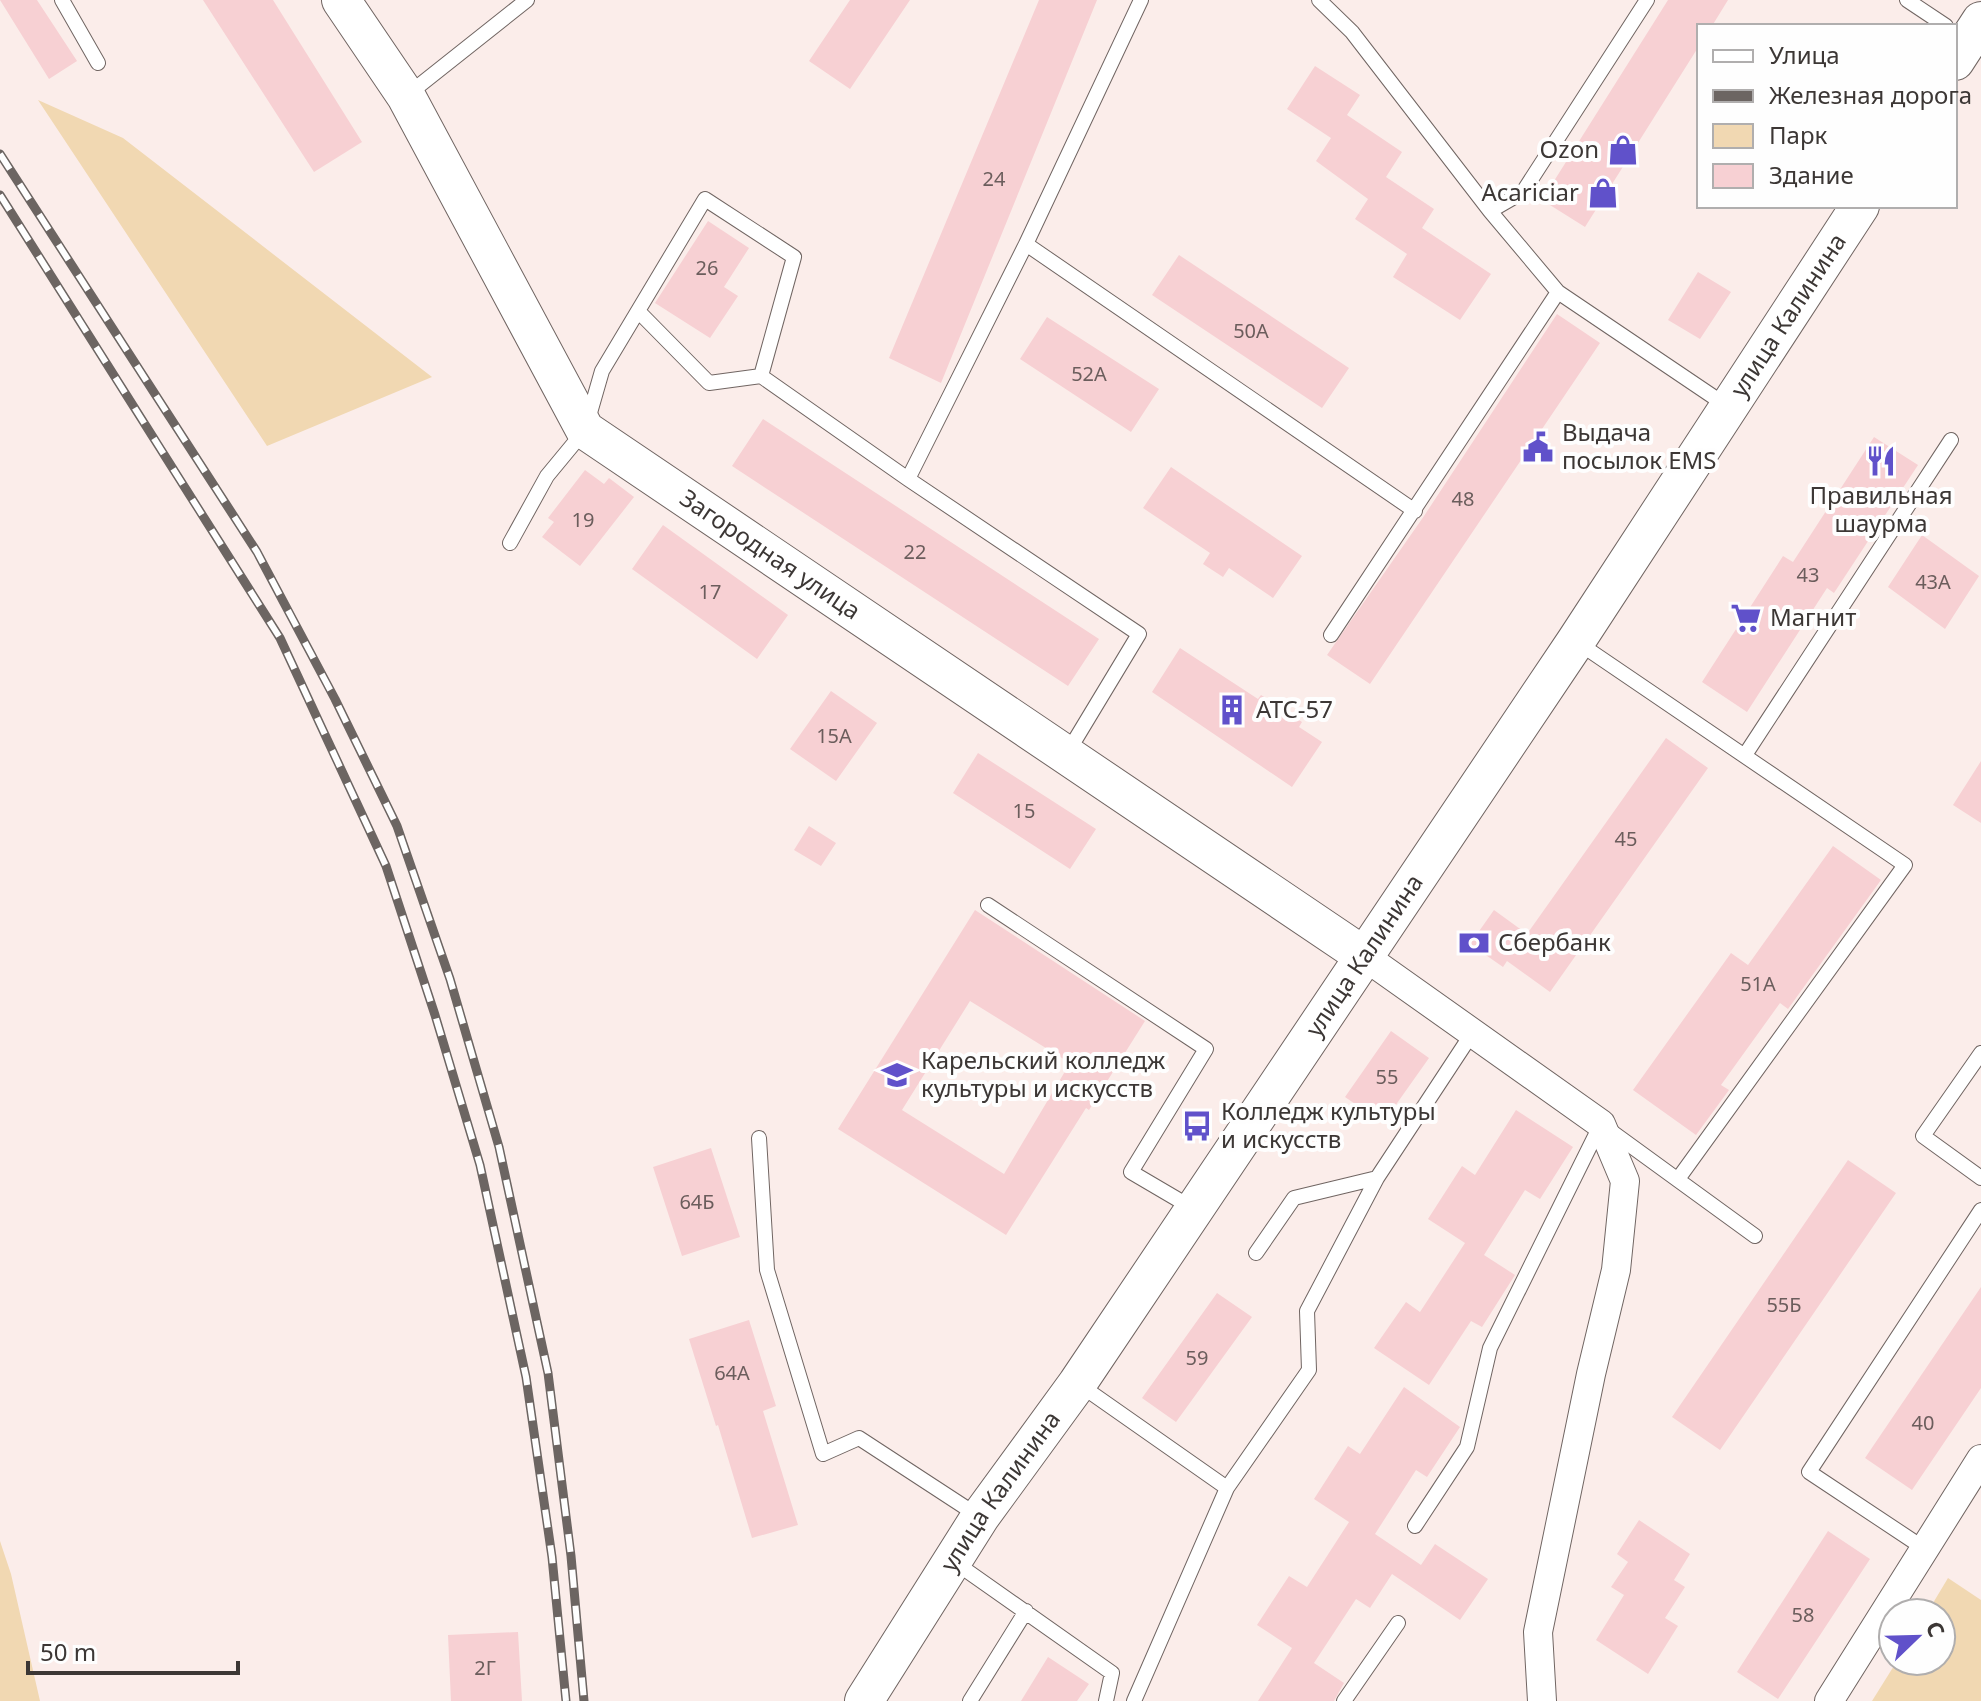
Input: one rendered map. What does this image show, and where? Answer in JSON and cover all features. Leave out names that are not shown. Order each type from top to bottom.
[{"type":"main road","name":"Загородная улица","points":[[341,0],[406,96],[585,430],[1364,956]]},
{"type":"main road","name":"улица Калинина","points":[[864,1701],[980,1517],[1077,1384],[1576,641],[1859,208]]},
{"type":"street","points":[[1364,956],[1601,1124],[1625,1181],[1616,1270],[1591,1374],[1538,1632],[1542,1701]]},
{"type":"street","points":[[1829,1701],[1981,1459]]},
{"type":"lane","points":[[62,0],[98,63]]},
{"type":"lane","points":[[406,96],[527,0]]},
{"type":"lane","points":[[908,479],[1026,244],[1141,0]]},
{"type":"lane","points":[[1319,0],[1352,32],[1490,211],[1558,292],[1728,406]]},
{"type":"lane","points":[[1490,211],[1523,192],[1647,0]]},
{"type":"lane","points":[[1907,0],[1943,24]]},
{"type":"lane","points":[[510,543],[547,476],[585,430],[602,371],[705,199],[794,257],[761,376]]},
{"type":"lane","points":[[1026,244],[1415,511]]},
{"type":"lane","points":[[1331,635],[1558,292]]},
{"type":"lane","points":[[639,312],[709,383],[761,376],[1139,634],[1066,755]]},
{"type":"lane","points":[[1745,755],[1951,440]]},
{"type":"lane","points":[[1576,641],[1905,865],[1678,1179]]},
{"type":"lane","points":[[988,905],[1206,1049],[1131,1172],[1194,1209]]},
{"type":"lane","points":[[1134,1701],[1227,1488],[1309,1370],[1307,1311],[1377,1178],[1473,1032]]},
{"type":"lane","points":[[1981,1053],[1923,1136],[1981,1178]]},
{"type":"lane","points":[[1415,1526],[1467,1447],[1490,1348],[1601,1124],[1755,1236]]},
{"type":"lane","points":[[759,1138],[767,1270],[823,1454],[859,1438],[980,1517]]},
{"type":"lane","points":[[1256,1253],[1294,1198],[1377,1178]]},
{"type":"lane","points":[[1925,1549],[1809,1472],[1981,1210]]},
{"type":"lane","points":[[1077,1384],[1227,1488]]},
{"type":"lane","points":[[953,1560],[1112,1673],[1106,1701]]},
{"type":"lane","points":[[970,1701],[1026,1611]]},
{"type":"lane","points":[[1344,1701],[1398,1623]]},
{"type":"green space","points":[[38,100],[123,138],[432,377],[267,446]]},
{"type":"green space","points":[[0,1541],[11,1574],[40,1701],[0,1701]]},
{"type":"green space","points":[[1948,1578],[1981,1600],[1981,1701],[1872,1701],[1887,1677],[1957,1677],[1957,1597],[1937,1597]]},
{"type":"building","points":[[0,0],[37,0],[77,61],[49,79]]},
{"type":"building","points":[[203,0],[273,0],[362,142],[314,172]]},
{"type":"building","points":[[850,0],[910,0],[850,89],[809,61]]},
{"type":"building","points":[[1039,0],[1097,0],[941,383],[889,358]]},
{"type":"building","points":[[1668,0],[1728,0],[1713,24],[1697,24],[1697,49],[1585,227],[1542,200]]},
{"type":"building","points":[[1315,66],[1360,95],[1347,115],[1402,152],[1386,177],[1434,209],[1422,228],[1491,274],[1460,320],[1393,277],[1407,254],[1355,219],[1368,199],[1316,161],[1331,138],[1287,109]]},
{"type":"building","points":[[708,221],[749,248],[724,287],[738,296],[710,338],[655,303]]},
{"type":"building","points":[[1179,255],[1349,368],[1322,408],[1152,295]]},
{"type":"building","points":[[1698,272],[1731,292],[1700,339],[1668,320]]},
{"type":"building","points":[[1557,314],[1600,343],[1370,684],[1327,655],[1424,516]]},
{"type":"building","points":[[1047,317],[1159,389],[1131,432],[1020,359]]},
{"type":"building","points":[[763,419],[1099,639],[1068,686],[732,466]]},
{"type":"building","points":[[1874,437],[1918,465],[1834,593],[1827,588],[1747,712],[1702,682],[1783,556],[1793,562]]},
{"type":"building","points":[[1171,467],[1302,556],[1273,598],[1229,568],[1223,577],[1203,564],[1210,553],[1143,508]]},
{"type":"building","points":[[585,470],[604,484],[609,478],[634,497],[580,566],[542,537],[554,522],[548,518]]},
{"type":"building","points":[[663,525],[788,615],[757,659],[632,569]]},
{"type":"building","points":[[1922,535],[1979,576],[1945,629],[1888,587]]},
{"type":"building","name":"АТС-57","points":[[1180,648],[1258,699],[1261,695],[1302,722],[1299,727],[1322,742],[1292,787],[1152,692]]},
{"type":"building","points":[[831,691],[877,723],[836,781],[790,749]]},
{"type":"building","points":[[1666,738],[1708,768],[1550,992],[1507,961],[1503,967],[1470,944],[1494,910],[1527,934]]},
{"type":"building","points":[[978,753],[1096,829],[1070,869],[953,793]]},
{"type":"building","points":[[1981,761],[1981,823],[1953,805]]},
{"type":"building","points":[[809,826],[836,843],[821,866],[794,850]]},
{"type":"building","points":[[1833,846],[1881,880],[1788,1009],[1780,1003],[1721,1085],[1729,1090],[1696,1135],[1633,1090],[1731,953],[1748,965]]},
{"type":"building","name":"Карельский колледж культуры и искусств","points":[[975,910],[1145,1021],[1006,1235],[838,1129]],"holes":[[[970,1001],[1070,1063],[1004,1174],[902,1110]]]},
{"type":"building","points":[[1391,1031],[1429,1058],[1383,1123],[1345,1097]]},
{"type":"building","points":[[1516,1110],[1573,1147],[1540,1199],[1525,1190],[1484,1255],[1515,1275],[1482,1327],[1471,1321],[1429,1385],[1374,1348],[1406,1302],[1420,1312],[1465,1243],[1428,1219],[1462,1166],[1475,1175]]},
{"type":"building","points":[[711,1148],[740,1237],[682,1256],[653,1167]]},
{"type":"building","points":[[1848,1160],[1896,1193],[1720,1450],[1672,1417]]},
{"type":"building","points":[[1981,1287],[1981,1388],[1912,1490],[1865,1458]]},
{"type":"building","points":[[1217,1293],[1252,1317],[1176,1422],[1142,1398]]},
{"type":"building","points":[[749,1320],[776,1406],[763,1411],[798,1525],[752,1538],[689,1339]]},
{"type":"building","points":[[1404,1387],[1460,1427],[1427,1477],[1416,1470],[1375,1534],[1421,1565],[1435,1544],[1488,1579],[1460,1620],[1392,1574],[1370,1608],[1356,1599],[1314,1663],[1344,1683],[1334,1701],[1258,1701],[1292,1648],[1257,1625],[1289,1576],[1307,1587],[1349,1522],[1314,1499],[1348,1446],[1360,1454]]},
{"type":"building","points":[[1639,1520],[1690,1554],[1674,1580],[1685,1587],[1665,1618],[1678,1626],[1648,1674],[1596,1640],[1624,1595],[1611,1587],[1628,1562],[1617,1554]]},
{"type":"building","points":[[1828,1531],[1870,1559],[1778,1699],[1737,1672]]},
{"type":"building","points":[[518,1632],[522,1701],[451,1701],[448,1635]]},
{"type":"building","points":[[1048,1657],[1089,1684],[1077,1701],[1021,1701]]},
{"type":"railway","points":[[0,154],[257,552],[335,699],[397,826],[450,979],[499,1147],[548,1373],[571,1556],[584,1701]]},
{"type":"railway","points":[[0,195],[280,638],[386,866],[480,1165],[526,1377],[552,1557],[566,1701]]},
{"type":"place","name":"Ozon","points":[[1623,150]]},
{"type":"place","name":"Acariciar","points":[[1603,193]]},
{"type":"place","name":"Выдача посылок EMS","points":[[1538,447]]},
{"type":"place","name":"Правильная шаурма","points":[[1881,461]]},
{"type":"place","name":"Магнит","points":[[1746,618]]},
{"type":"place","name":"АТС-57","points":[[1232,710]]},
{"type":"place","name":"Сбербанк","points":[[1474,943]]},
{"type":"place","name":"Карельский колледж культуры и искусств","points":[[897,1075]]},
{"type":"place","name":"Колледж культуры и искусств","points":[[1197,1126]]}]
